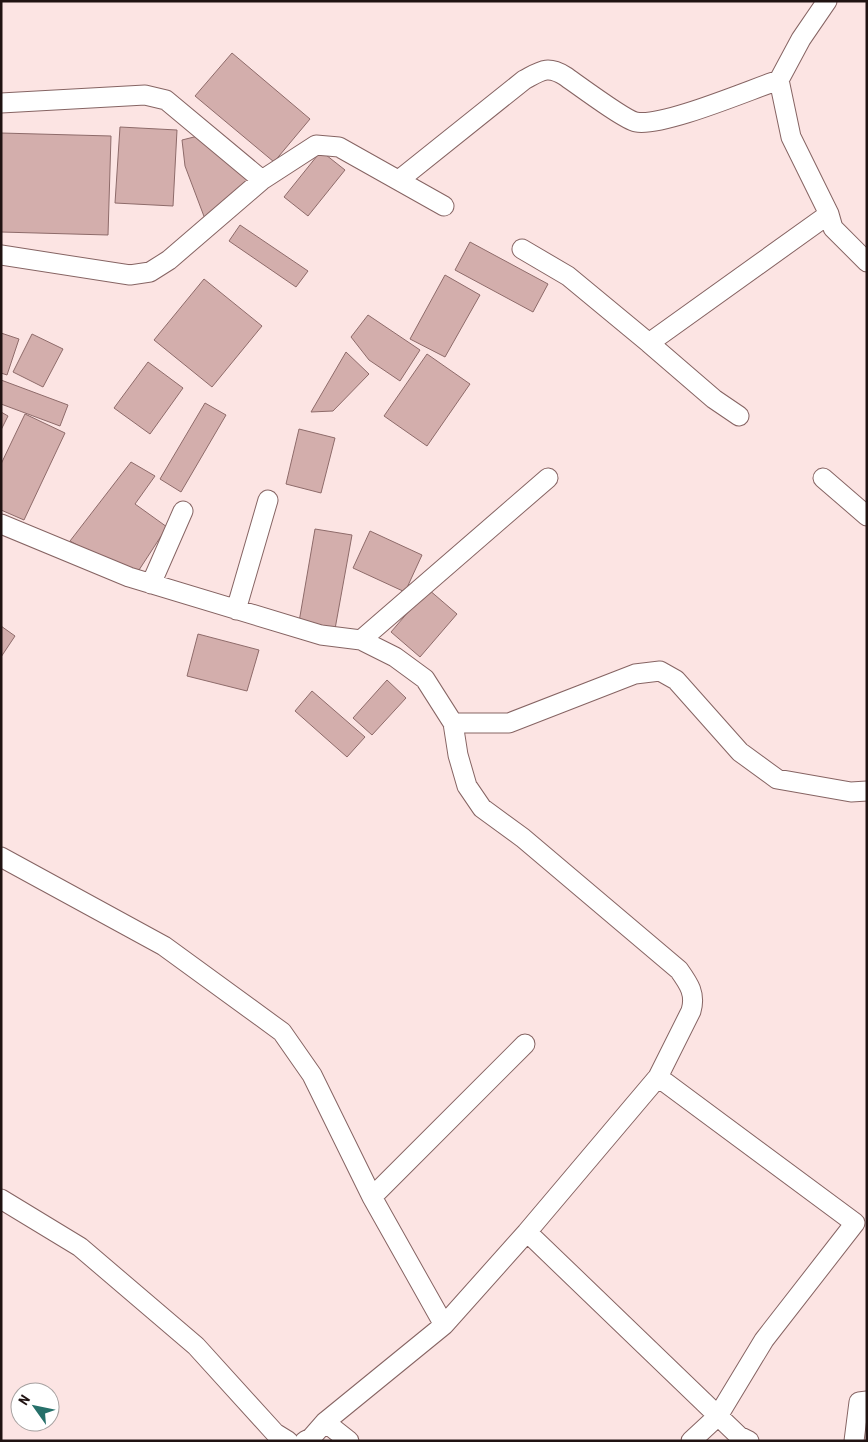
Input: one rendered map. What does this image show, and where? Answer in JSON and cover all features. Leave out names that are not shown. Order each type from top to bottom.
[{"type":"street","points":[[828,1],[801,39],[779,80],[791,137],[829,214],[833,228],[867,262]]},
{"type":"street","points":[[400,180],[524,80],[546,69],[554,70],[565,76],[634,122],[650,123],[670,118],[779,80]]},
{"type":"street","points":[[1,103],[145,95],[166,100],[262,180]]},
{"type":"street","points":[[1,255],[130,275],[150,272],[169,260],[262,180],[316,144],[339,147],[444,206]]},
{"type":"street","points":[[649,343],[829,214]]},
{"type":"street","points":[[522,250],[568,276],[714,399],[739,416]]},
{"type":"street","points":[[361,640],[548,478]]},
{"type":"street","points":[[824,478],[867,516]]},
{"type":"street","points":[[236,610],[268,500]]},
{"type":"street","points":[[151,584],[183,511]]},
{"type":"street","points":[[1,524],[151,584],[321,635],[361,640],[395,657],[425,679],[453,723],[458,755],[467,786],[482,808],[523,838],[679,970],[690,985],[694,1000],[691,1011],[658,1077],[527,1232],[444,1325],[325,1422],[311,1438],[305,1441]]},
{"type":"street","points":[[453,723],[509,723],[635,674],[660,671],[676,680],[740,752],[777,779],[851,792],[867,791]]},
{"type":"street","points":[[1,857],[164,946],[282,1032],[312,1075],[372,1197],[444,1325]]},
{"type":"street","points":[[372,1197],[525,1044]]},
{"type":"street","points":[[658,1077],[861,1227],[764,1340],[718,1416],[691,1441]]},
{"type":"street","points":[[1,1199],[80,1247],[196,1346],[275,1432],[288,1441]]},
{"type":"street","points":[[527,1232],[739,1436],[749,1441]]},
{"type":"street","points":[[854,1441],[859,1402],[867,1401]]},
{"type":"street","points":[[325,1422],[349,1441]]},
{"type":"building","points":[[232,53],[310,119],[274,162],[195,96]]},
{"type":"building","points":[[120,127],[177,130],[173,206],[115,203]]},
{"type":"building","points":[[1,133],[111,136],[108,235],[1,232]]},
{"type":"building","points":[[202,135],[249,182],[205,219],[185,166],[182,140]]},
{"type":"building","points":[[321,151],[345,170],[308,216],[284,197]]},
{"type":"building","points":[[240,225],[308,271],[296,287],[229,241]]},
{"type":"building","points":[[470,242],[548,284],[533,312],[455,270]]},
{"type":"building","points":[[445,275],[480,295],[445,357],[410,339]]},
{"type":"building","points":[[204,279],[262,326],[212,387],[154,340]]},
{"type":"building","points":[[368,315],[420,350],[400,381],[369,360],[351,337]]},
{"type":"building","points":[[1,333],[19,339],[7,375],[1,373]]},
{"type":"building","points":[[32,334],[63,349],[43,387],[13,372]]},
{"type":"building","points":[[346,352],[369,374],[333,411],[311,412]]},
{"type":"building","points":[[427,354],[470,384],[427,446],[384,416]]},
{"type":"building","points":[[148,362],[183,388],[150,434],[114,408]]},
{"type":"building","points":[[1,380],[68,405],[60,426],[1,404]]},
{"type":"building","points":[[205,403],[226,415],[181,492],[160,479]]},
{"type":"building","points":[[1,412],[8,416],[1,430]]},
{"type":"building","points":[[25,414],[65,433],[24,520],[1,510],[1,464]]},
{"type":"building","points":[[299,429],[335,438],[321,493],[286,484]]},
{"type":"building","points":[[131,462],[155,476],[135,504],[167,527],[139,570],[118,567],[70,541]]},
{"type":"building","points":[[315,529],[352,535],[335,629],[299,622]]},
{"type":"building","points":[[370,531],[422,555],[405,592],[353,568]]},
{"type":"building","points":[[428,589],[457,614],[420,657],[391,632]]},
{"type":"building","points":[[1,626],[15,636],[1,657]]},
{"type":"building","points":[[198,634],[259,650],[247,691],[187,676]]},
{"type":"building","points":[[387,680],[406,698],[372,735],[353,718]]},
{"type":"building","points":[[312,691],[365,737],[347,757],[295,711]]}]
